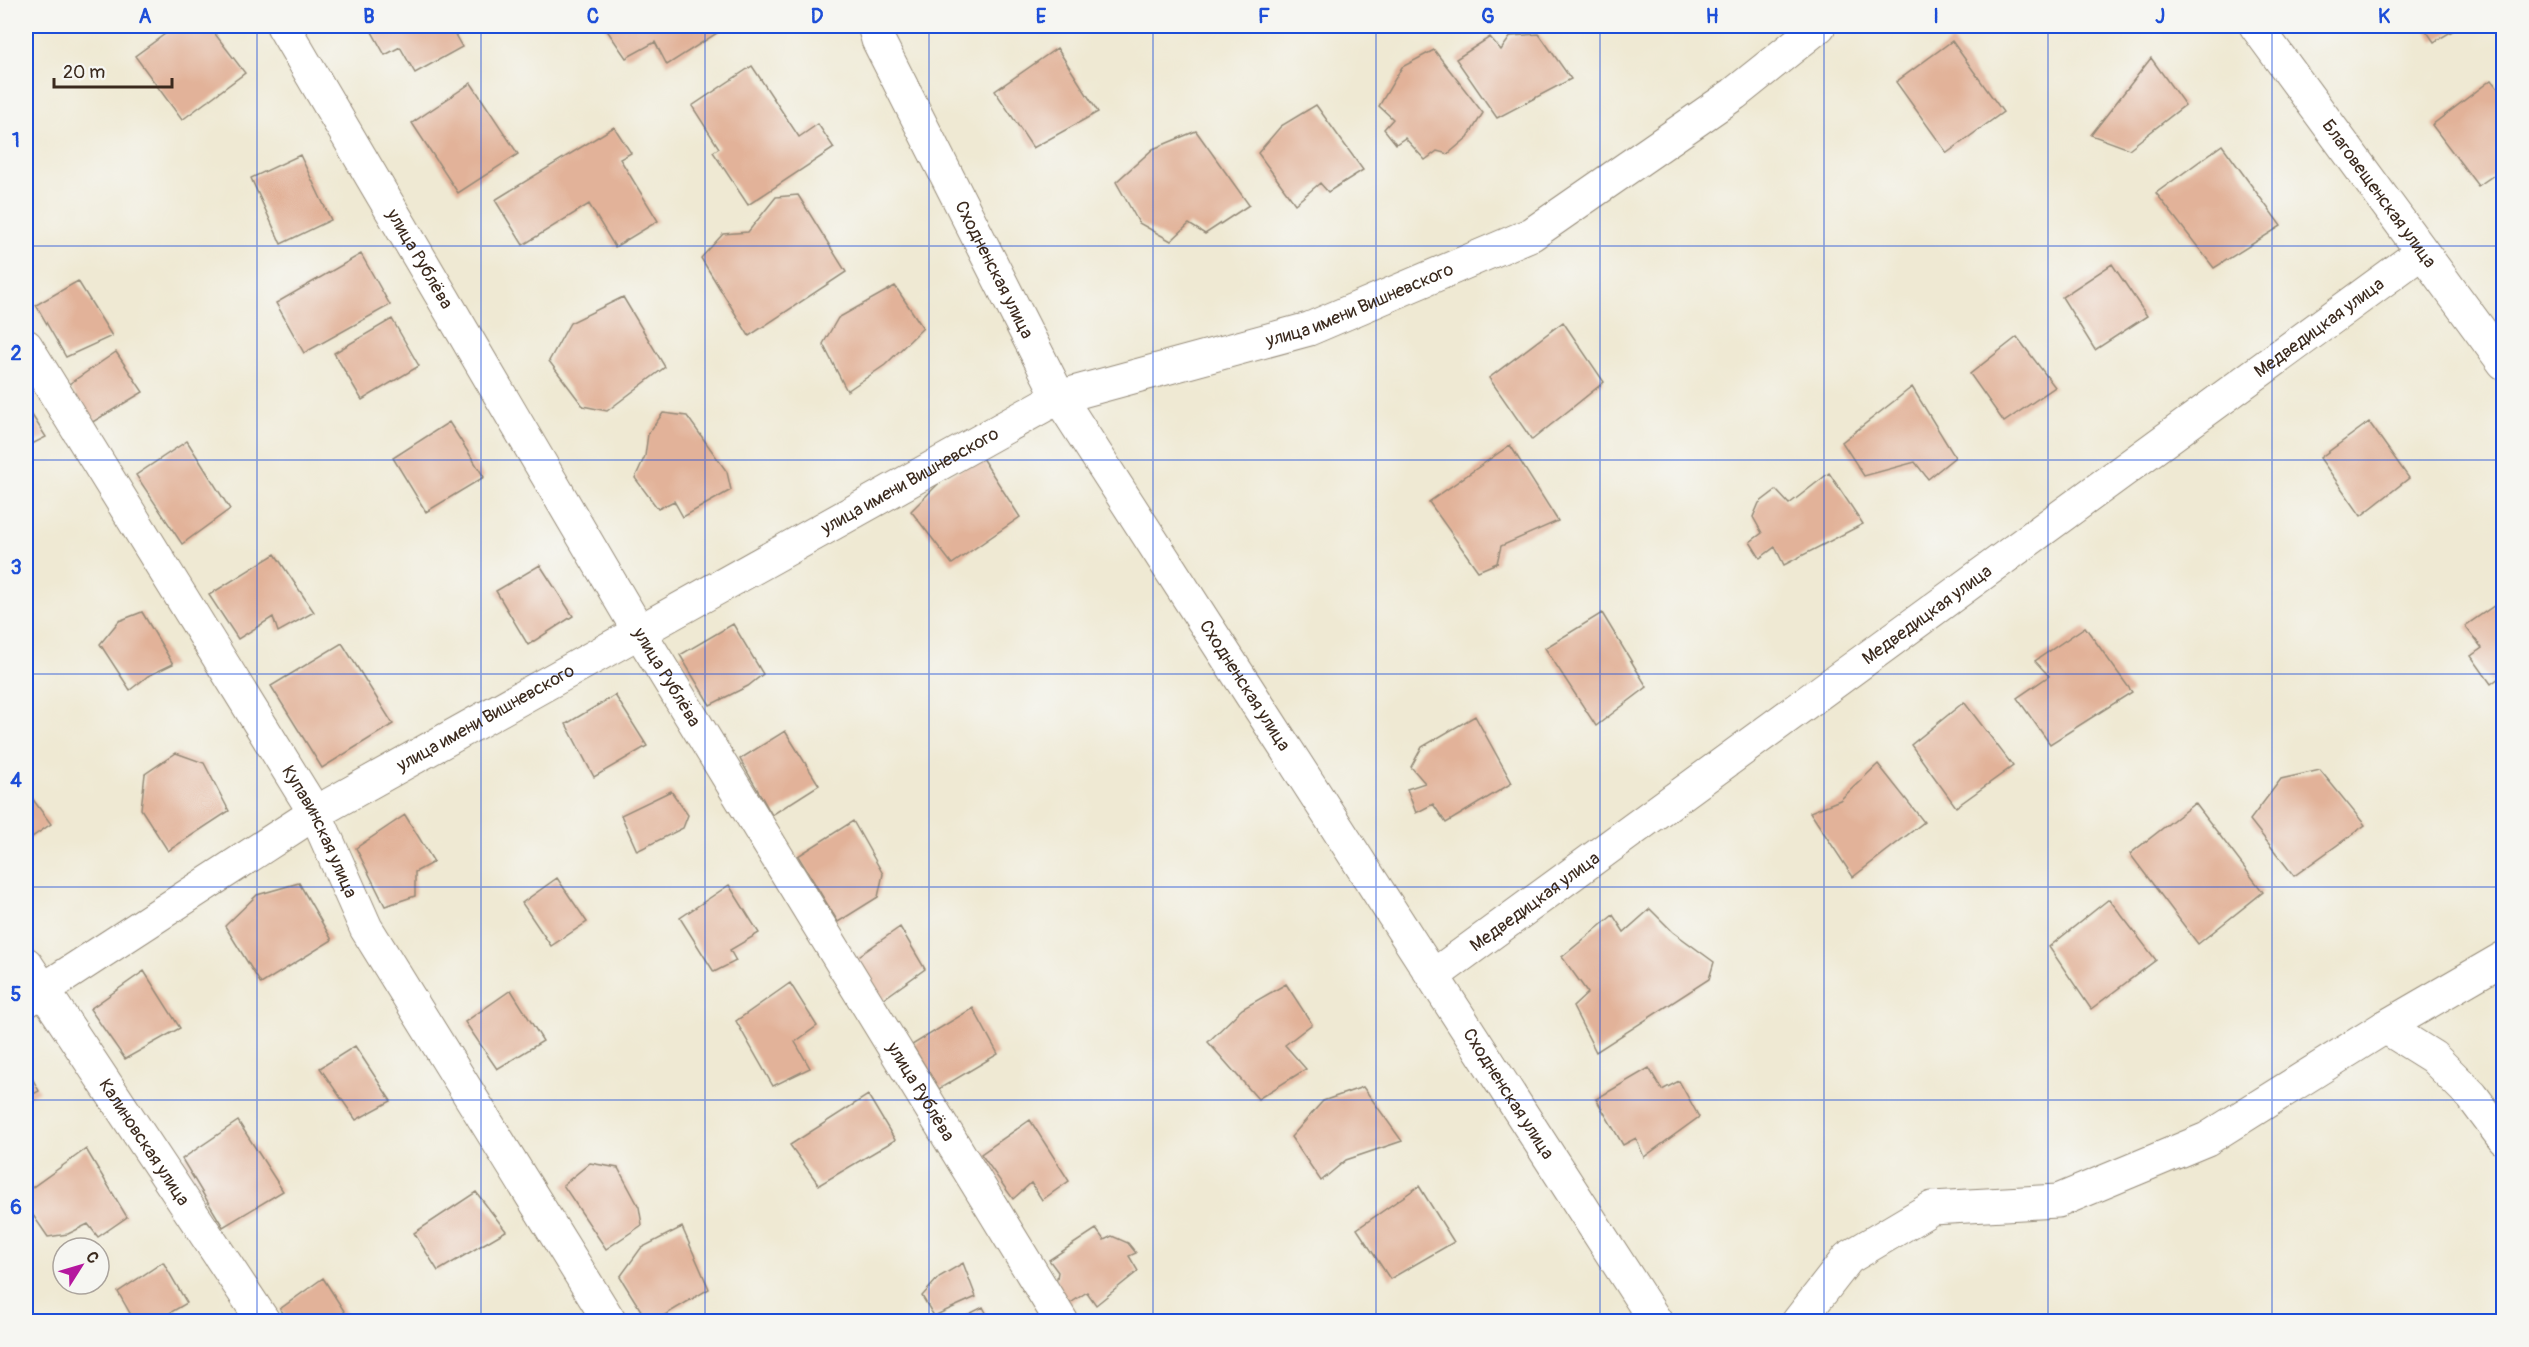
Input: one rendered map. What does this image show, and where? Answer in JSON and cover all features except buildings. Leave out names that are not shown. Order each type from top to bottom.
[{"type":"street","name":"улица Рублёва","points":[[283,26],[640,633],[1062,1322]]},
{"type":"street","name":"Сходненская улица","points":[[874,26],[878,40],[1059,397],[1656,1322]]},
{"type":"street","name":"улица имени Вишневского","points":[[31,985],[315,813],[1059,397],[1309,329],[1532,234],[1734,94],[1819,26]]},
{"type":"street","name":"Благовещенская улица","points":[[2256,26],[2504,363]]},
{"type":"street","name":"Медведицкая улица","points":[[1432,976],[2422,252]]},
{"type":"street","name":"Купавинская улица","points":[[26,346],[315,813],[366,928],[610,1322]]},
{"type":"street","points":[[1798,1322],[1848,1258],[1932,1208],[2058,1201],[2207,1139],[2385,1027],[2504,958]]},
{"type":"street","name":"Калиновская улица","points":[[31,985],[264,1322]]},
{"type":"street","points":[[2385,1027],[2433,1057],[2472,1096],[2504,1138]]}]
